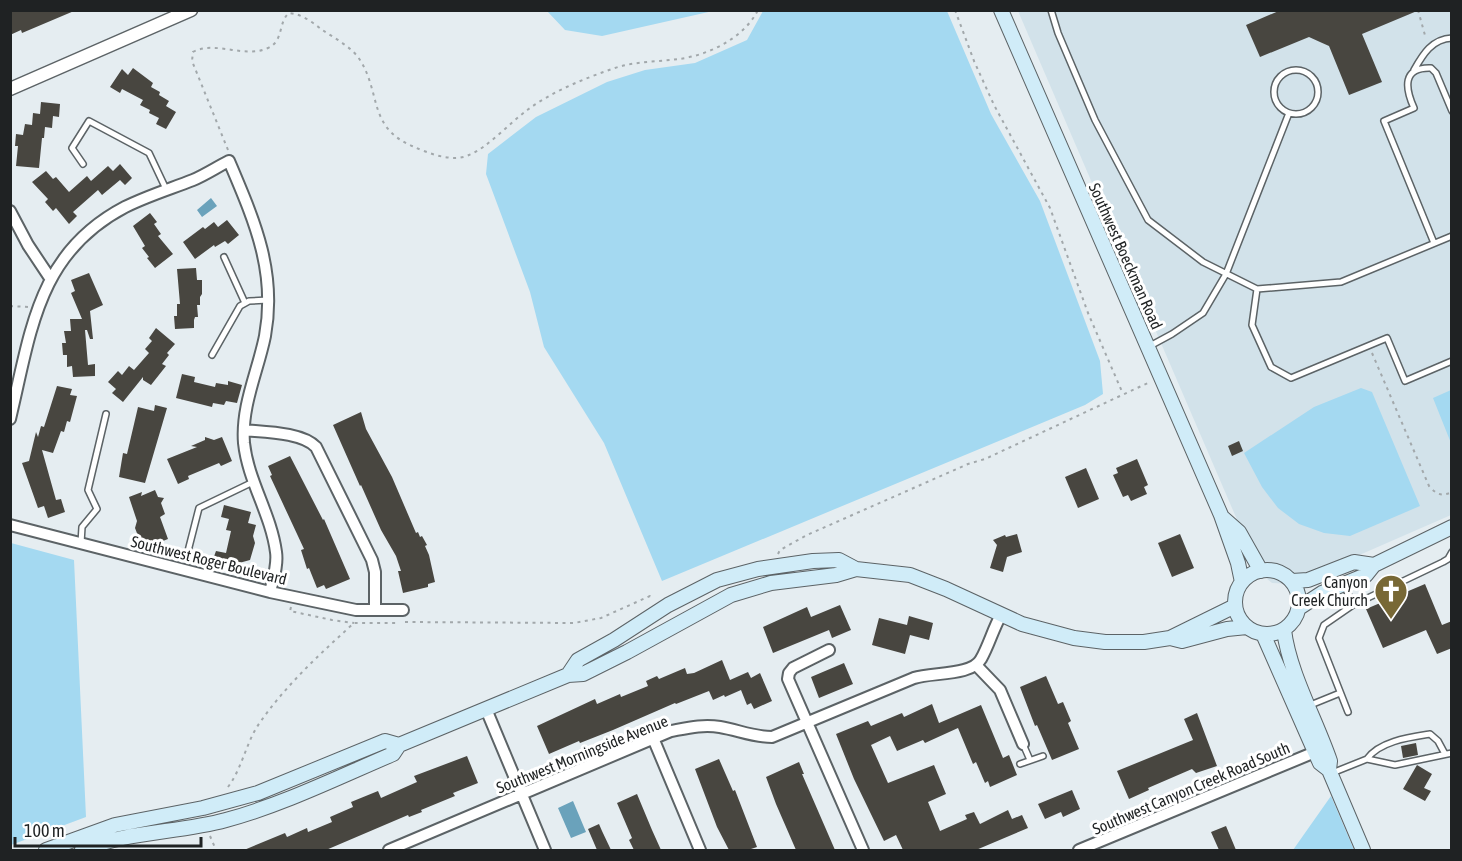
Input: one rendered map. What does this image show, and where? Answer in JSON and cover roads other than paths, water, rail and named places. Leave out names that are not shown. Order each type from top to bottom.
[{"type":"main road","name":"Southwest Boeckman Road","points":[[1001,10],[1221,515],[1238,563],[1242,582]]},
{"type":"main road","name":"Southwest Boeckman Road","points":[[1221,515],[1239,532],[1261,571]]},
{"type":"main road","points":[[1299,608],[1322,593],[1366,575],[1374,565],[1452,527]]},
{"type":"main road","points":[[567,675],[578,660],[668,605],[717,580],[774,565],[839,560],[855,569]]},
{"type":"main road","points":[[1292,581],[1308,580],[1354,562],[1374,565]]},
{"type":"main road","points":[[82,850],[142,834],[194,827],[245,814],[393,754],[399,745],[567,675],[583,674],[731,595],[771,583],[836,574],[855,569],[910,575],[1001,615],[1042,630],[1074,638],[1105,642],[1170,639],[1182,641],[1227,629],[1247,627]]},
{"type":"main road","points":[[1273,570],[1292,581],[1297,590],[1299,608],[1294,621],[1284,630],[1272,634],[1258,633],[1241,621],[1235,606],[1236,593],[1242,582],[1261,571],[1273,570]]},
{"type":"main road","points":[[1170,639],[1235,606]]},
{"type":"main road","points":[[1284,630],[1289,653],[1330,761],[1330,772],[1363,850]]},
{"type":"main road","points":[[1263,634],[1320,763],[1330,772]]},
{"type":"main road","points":[[46,850],[115,825],[221,804],[258,793],[385,741],[399,745]]},
{"type":"street","points":[[10,89],[191,10]]},
{"type":"street","points":[[10,419],[38,307],[50,278],[71,248],[93,227],[126,206],[195,179],[229,161],[257,229],[267,269],[268,300],[265,336],[247,405],[244,430],[245,452],[253,482],[272,532],[276,553],[270,592]]},
{"type":"street","points":[[10,211],[50,278]]},
{"type":"street","points":[[244,430],[300,437],[316,447],[372,560],[375,572],[375,610]]},
{"type":"street","name":"Southwest Roger Boulevard","points":[[10,525],[293,597],[356,610],[403,610]]},
{"type":"street","points":[[1001,615],[981,660],[976,665],[1000,690],[1023,744]]},
{"type":"street","points":[[829,650],[802,662],[789,673],[788,679],[863,850]]},
{"type":"street","name":"Southwest Morningside Avenue","points":[[389,850],[671,731],[717,726],[753,736],[772,737],[914,678],[969,669],[976,665]]},
{"type":"street","points":[[486,709],[545,850]]},
{"type":"street","points":[[652,738],[700,850]]},
{"type":"street","name":"Southwest Canyon Creek Road South","points":[[1079,850],[1315,752]]},
{"type":"lane","points":[[1051,10],[1058,33],[1095,120],[1148,220],[1203,262],[1257,289],[1341,282],[1452,236]]},
{"type":"lane","points":[[1434,243],[1384,121],[1414,108],[1408,87],[1410,76],[1428,48],[1452,38]]},
{"type":"lane","points":[[1414,69],[1431,68],[1436,73],[1452,111]]},
{"type":"lane","points":[[1290,71],[1303,71],[1309,74],[1317,85],[1317,99],[1309,110],[1303,113],[1289,113],[1278,104],[1275,98],[1275,85],[1279,78],[1290,71]]},
{"type":"lane","points":[[1148,347],[1203,313],[1226,274],[1289,113]]},
{"type":"lane","points":[[83,164],[72,148],[89,121],[149,153],[166,189]]},
{"type":"lane","points":[[224,258],[245,303]]},
{"type":"lane","points":[[1257,289],[1252,325],[1270,367],[1291,378],[1387,338],[1405,381],[1452,361]]},
{"type":"lane","points":[[212,355],[235,312],[245,303],[268,300]]},
{"type":"lane","points":[[81,543],[82,527],[98,509],[88,490],[106,414]]},
{"type":"lane","points":[[187,555],[199,508],[253,482]]},
{"type":"lane","points":[[1348,712],[1319,638],[1324,625],[1353,605],[1443,562],[1452,552]]},
{"type":"lane","points":[[1344,584],[1353,605]]},
{"type":"lane","points":[[1308,706],[1340,693]]},
{"type":"lane","points":[[1330,772],[1367,759],[1372,753],[1390,743],[1430,734],[1448,753],[1395,765],[1367,759]]},
{"type":"lane","points":[[1023,744],[1030,760]]},
{"type":"lane","points":[[1020,764],[1042,756]]},
{"type":"place","name":"Canyon Creek Church","points":[[1391,620]]}]
